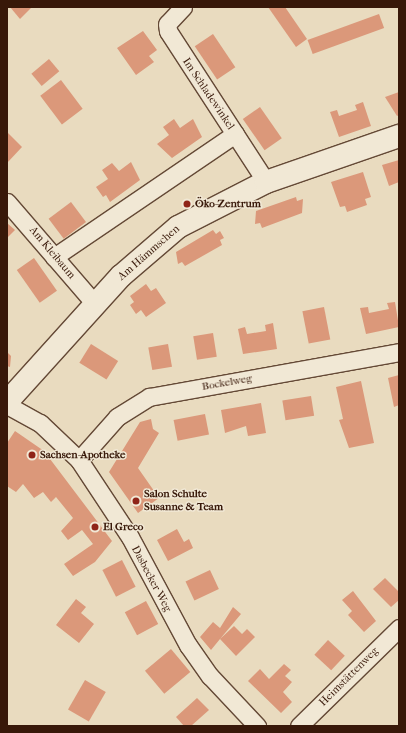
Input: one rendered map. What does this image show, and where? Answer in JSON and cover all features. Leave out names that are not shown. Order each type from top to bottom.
[{"type":"street","name":"Im Schladewinkel","points":[[183,7],[167,24],[168,31],[266,182]]},
{"type":"street","points":[[54,257],[235,134]]},
{"type":"street","name":"Am Hämmschen","points":[[7,403],[95,304],[136,262],[178,227],[266,182],[399,136]]},
{"type":"street","name":"Am Kleibaum","points":[[7,202],[95,304]]},
{"type":"street","name":"Bockelweg","points":[[79,460],[117,417],[149,397],[399,352]]},
{"type":"street","name":"Dasbecker Weg","points":[[7,403],[40,423],[79,460],[130,537],[188,645],[210,676],[257,726]]},
{"type":"street","name":"Heimstättenweg","points":[[299,726],[399,628]]},
{"type":"building","points":[[10,7],[32,7],[20,19]]},
{"type":"building","points":[[268,7],[285,7],[307,39],[296,47]]},
{"type":"building","points":[[379,14],[384,28],[313,54],[308,40]]},
{"type":"building","points":[[143,31],[157,50],[149,56],[154,62],[136,75],[117,48]]},
{"type":"building","points":[[213,34],[235,67],[217,79],[195,46]]},
{"type":"building","points":[[49,59],[59,71],[42,86],[31,74]]},
{"type":"building","points":[[61,80],[83,109],[62,124],[40,96]]},
{"type":"building","points":[[399,92],[399,115],[397,116],[385,97]]},
{"type":"building","points":[[363,102],[371,126],[339,137],[330,112],[337,110],[339,116],[357,110],[355,105]]},
{"type":"building","points":[[260,107],[282,138],[265,150],[243,119]]},
{"type":"building","points":[[174,119],[180,128],[193,119],[202,137],[172,158],[157,144],[169,135],[163,127]]},
{"type":"building","points":[[7,132],[22,147],[7,163]]},
{"type":"building","points":[[399,160],[399,182],[389,186],[382,165]]},
{"type":"building","points":[[131,162],[140,180],[110,202],[106,195],[103,197],[96,187],[108,179],[102,170],[112,163],[119,171]]},
{"type":"building","points":[[363,172],[371,197],[365,199],[367,205],[347,212],[345,206],[340,207],[331,182]]},
{"type":"building","points":[[296,197],[297,201],[303,199],[302,213],[262,228],[260,223],[255,224],[256,211]]},
{"type":"building","points":[[71,202],[86,222],[64,239],[49,219]]},
{"type":"building","points":[[7,223],[15,230],[7,238]]},
{"type":"building","points":[[213,230],[216,234],[220,231],[224,238],[220,240],[222,245],[185,266],[182,262],[178,264],[176,252]]},
{"type":"building","points":[[34,258],[57,291],[40,303],[17,270]]},
{"type":"building","points":[[146,284],[151,291],[156,288],[166,303],[146,317],[141,310],[136,314],[130,305],[134,302],[130,296]]},
{"type":"building","points":[[395,302],[399,327],[366,334],[360,308],[368,307],[369,313],[389,309],[387,303]]},
{"type":"building","points":[[324,307],[330,339],[309,344],[302,311]]},
{"type":"building","points":[[273,323],[277,349],[243,354],[238,329],[245,327],[247,334],[266,331],[265,325]]},
{"type":"building","points":[[213,333],[217,357],[197,360],[193,336]]},
{"type":"building","points":[[91,344],[118,361],[106,380],[79,363]]},
{"type":"building","points":[[168,344],[172,367],[152,370],[148,347]]},
{"type":"building","points":[[7,352],[11,356],[10,367],[7,366]]},
{"type":"building","points":[[399,375],[399,405],[394,407],[388,378]]},
{"type":"building","points":[[361,381],[374,443],[349,448],[339,420],[343,419],[336,387]]},
{"type":"building","points":[[311,396],[314,416],[285,420],[282,401]]},
{"type":"building","points":[[261,403],[266,433],[248,436],[246,426],[225,433],[221,410]]},
{"type":"building","points":[[205,414],[209,435],[178,441],[174,420]]},
{"type":"building","points":[[151,419],[153,429],[159,433],[138,468],[159,498],[138,513],[109,472],[140,422]]},
{"type":"building","points":[[15,431],[44,451],[112,541],[95,562],[73,576],[64,564],[93,544],[82,530],[68,540],[61,531],[73,518],[56,497],[51,502],[43,492],[34,498],[23,484],[16,492],[7,486],[7,443]]},
{"type":"building","points":[[177,529],[184,542],[189,539],[193,548],[168,561],[157,540]]},
{"type":"building","points":[[122,560],[136,587],[116,597],[102,570]]},
{"type":"building","points":[[210,570],[219,589],[194,600],[186,581]]},
{"type":"building","points":[[385,578],[399,592],[399,600],[391,607],[373,589]]},
{"type":"building","points":[[353,591],[376,621],[364,632],[348,615],[352,611],[342,600]]},
{"type":"building","points":[[76,599],[86,607],[81,613],[94,624],[79,643],[56,625]]},
{"type":"building","points":[[146,601],[158,624],[137,635],[125,612]]},
{"type":"building","points":[[233,607],[241,614],[211,650],[200,637],[213,622],[220,628]]},
{"type":"building","points":[[234,626],[242,634],[247,629],[255,637],[236,656],[220,639]]},
{"type":"building","points":[[328,640],[345,656],[331,670],[314,655]]},
{"type":"building","points":[[171,649],[190,672],[164,694],[145,671]]},
{"type":"building","points":[[284,664],[291,670],[285,676],[292,682],[283,692],[292,702],[281,713],[248,681],[260,669],[269,679]]},
{"type":"building","points":[[85,680],[106,692],[89,721],[68,709]]},
{"type":"building","points":[[197,698],[209,710],[191,726],[184,726],[176,717]]},
{"type":"place","name":"Öko-Zentrum","points":[[187,204]]},
{"type":"place","name":"Sachsen-Apotheke","points":[[32,455]]},
{"type":"place","name":"Salon Schulte Susanne & Team","points":[[136,501]]},
{"type":"place","name":"El Greco","points":[[95,527]]}]
